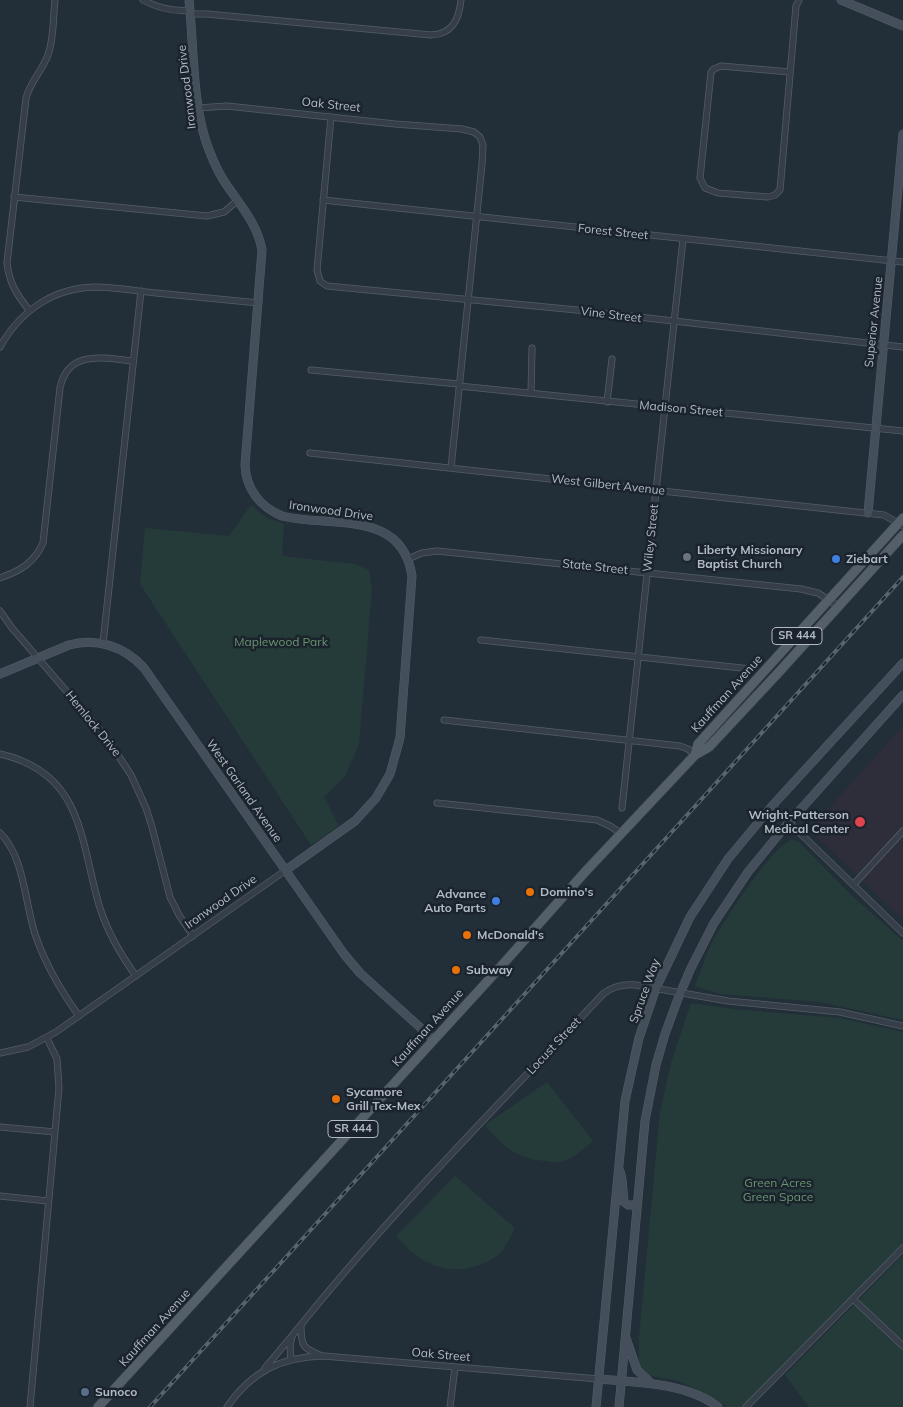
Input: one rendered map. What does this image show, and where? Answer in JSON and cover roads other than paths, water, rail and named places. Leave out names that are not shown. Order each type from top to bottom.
[{"type":"main road","name":"Kauffman Avenue","points":[[695,755],[698,744],[902,522]]},
{"type":"main road","name":"Kauffman Avenue","points":[[98,1407],[585,872],[695,755],[708,747],[779,672],[903,535]]},
{"type":"street","points":[[29,310],[15,291],[8,271],[14,197],[26,98],[31,83],[48,54],[55,0]]},
{"type":"street","points":[[143,0],[161,8],[179,11],[430,35],[444,33],[454,25],[460,13],[461,0]]},
{"type":"street","name":"Ironwood Drive","points":[[0,1053],[23,1048],[47,1038],[355,821],[382,790],[393,767],[400,738],[412,582],[408,559],[396,542],[378,529],[363,524],[282,516],[264,506],[252,490],[247,478],[245,465],[259,303],[261,242],[256,228],[215,164],[204,136],[198,108],[189,0]]},
{"type":"street","points":[[790,72],[721,66],[714,68],[709,76],[700,178],[703,186],[708,190],[718,193],[768,198],[778,193],[781,186],[796,6],[799,0]]},
{"type":"street","points":[[840,0],[903,26]]},
{"type":"street","name":"Oak Street","points":[[198,108],[226,106],[474,132],[480,137],[482,143],[477,217]]},
{"type":"street","points":[[322,200],[331,117]]},
{"type":"street","name":"Superior Avenue","points":[[868,513],[903,134]]},
{"type":"street","points":[[14,197],[207,216],[224,212],[238,200]]},
{"type":"street","name":"Forest Street","points":[[322,200],[903,262]]},
{"type":"street","name":"Vine Street","points":[[322,200],[317,270],[320,281],[330,287],[576,310],[903,347]]},
{"type":"street","points":[[451,468],[477,217]]},
{"type":"street","name":"Wiley Street","points":[[622,808],[683,239]]},
{"type":"street","points":[[0,347],[14,324],[29,310],[47,298],[71,290],[95,287],[259,303]]},
{"type":"street","points":[[103,643],[141,291]]},
{"type":"street","points":[[531,393],[532,348]]},
{"type":"street","points":[[0,578],[17,572],[28,565],[43,543],[60,388],[66,373],[77,362],[87,358],[134,361]]},
{"type":"street","points":[[607,402],[612,359]]},
{"type":"street","name":"Madison Street","points":[[311,370],[903,431]]},
{"type":"street","name":"West Gilbert Avenue","points":[[310,453],[868,513],[884,515],[902,522]]},
{"type":"street","name":"State Street","points":[[408,559],[422,553],[437,551],[801,588],[818,594],[838,606]]},
{"type":"street","name":"Hemlock Drive","points":[[0,611],[106,737],[131,775],[150,821],[170,897],[193,936]]},
{"type":"street","points":[[481,640],[751,669]]},
{"type":"street","name":"West Garland Avenue","points":[[0,674],[75,644],[89,642],[103,643],[126,653],[144,668],[353,965],[434,1040]]},
{"type":"street","name":"Spruce Way","points":[[596,1407],[623,1119],[630,1075],[656,988],[677,941],[698,903],[728,859],[772,806],[903,662]]},
{"type":"street","points":[[619,1407],[645,1121],[665,1034],[680,992],[700,949],[723,909],[748,872],[903,695]]},
{"type":"street","points":[[444,720],[680,746],[688,749],[695,755]]},
{"type":"street","points":[[0,754],[17,759],[43,773],[68,800],[76,814],[82,832],[99,905],[105,921],[118,949],[136,976]]},
{"type":"street","points":[[438,804],[596,820],[622,834]]},
{"type":"street","points":[[772,806],[903,933]]},
{"type":"street","points":[[853,884],[903,831]]},
{"type":"street","points":[[0,833],[10,844],[16,858],[34,933],[43,956],[56,982],[79,1016]]},
{"type":"street","name":"Locust Street","points":[[262,1372],[339,1278],[391,1220],[603,994],[611,988],[625,984],[656,988],[728,1001],[840,1012],[903,1026]]},
{"type":"street","points":[[30,1407],[59,1088],[59,1070],[53,1049],[47,1038]]},
{"type":"street","points":[[0,1127],[55,1132]]},
{"type":"street","points":[[618,1167],[622,1179],[624,1202],[628,1205],[637,1205]]},
{"type":"street","points":[[0,1196],[48,1201]]},
{"type":"street","points":[[746,1407],[903,1248]]},
{"type":"street","points":[[853,1300],[903,1346]]},
{"type":"street","points":[[301,1326],[302,1344],[306,1348],[324,1356]]},
{"type":"street","points":[[626,1335],[637,1370],[651,1384]]},
{"type":"street","points":[[291,1359],[290,1346],[292,1336]]},
{"type":"street","name":"Oak Street","points":[[262,1372],[291,1359],[324,1356],[651,1384],[697,1395],[718,1407]]},
{"type":"street","points":[[450,1407],[455,1367]]},
{"type":"street","points":[[227,1407],[240,1390],[262,1372]]},
{"type":"railway","points":[[150,1407],[903,577]]},
{"type":"place","name":"Liberty Missionary Baptist Church","points":[[687,557]]},
{"type":"place","name":"Ziebart","points":[[836,559]]},
{"type":"place","name":"Wright-Patterson Medical Center","points":[[860,822]]},
{"type":"place","name":"Domino's","points":[[530,892]]},
{"type":"place","name":"Advance Auto Parts","points":[[496,901]]},
{"type":"place","name":"McDonald's","points":[[467,935]]},
{"type":"place","name":"Subway","points":[[456,970]]},
{"type":"place","name":"Sycamore Grill Tex-Mex","points":[[336,1099]]},
{"type":"place","name":"Sunoco","points":[[85,1392]]},
{"type":"park label","name":"Maplewood Park","points":[[281,642]]},
{"type":"park label","name":"Green Acres Green Space","points":[[778,1190]]}]
